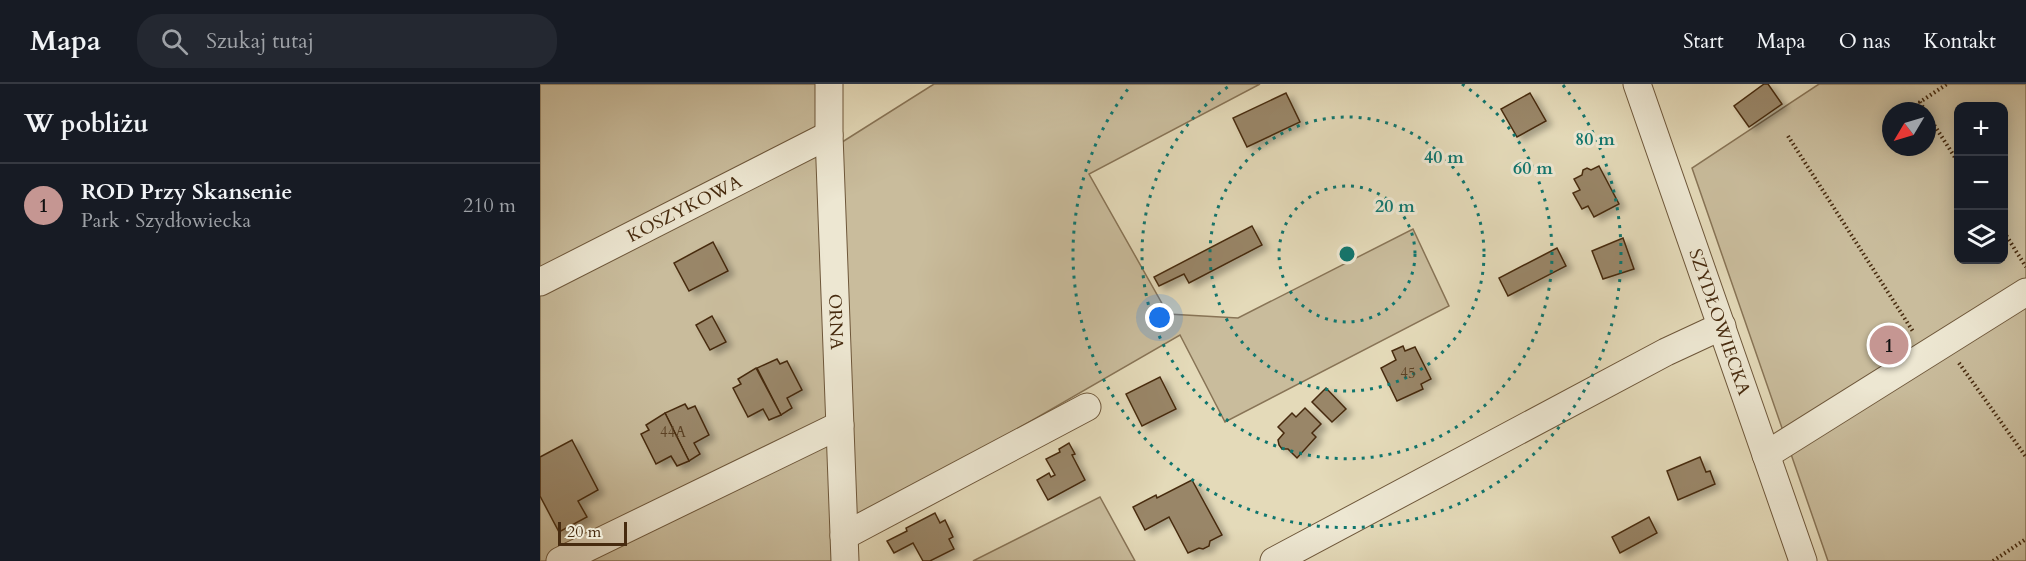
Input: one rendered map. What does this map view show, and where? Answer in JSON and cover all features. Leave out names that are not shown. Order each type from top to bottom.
[{"type":"street","name":"ORNA","points":[[829,84],[845,548]]},
{"type":"street","name":"SZYDŁOWIECKA","points":[[1637,84],[1803,561]]},
{"type":"street","name":"KOSZYKOWA","points":[[540,282],[829,135]]},
{"type":"street","points":[[1766,455],[2026,292]]},
{"type":"street","points":[[1274,561],[1666,352],[1722,326]]},
{"type":"street","points":[[845,548],[1087,407]]},
{"type":"street","points":[[560,561],[840,425]]},
{"type":"path","points":[[1920,102],[1947,84]]},
{"type":"path","points":[[1936,127],[1955,156]]},
{"type":"path","points":[[1788,136],[1936,348],[2026,457]]},
{"type":"path","points":[[2008,238],[2026,267]]},
{"type":"path","points":[[1993,561],[2026,539]]},
{"type":"shaded area","points":[[540,84],[821,84],[832,561],[540,561]]},
{"type":"shaded area","points":[[934,84],[1260,84],[1089,174],[1168,314],[1238,318],[1413,229],[1449,306],[1225,422],[1180,335],[849,526],[839,144]]},
{"type":"shaded area","points":[[1819,84],[2026,84],[2026,561],[1828,561],[1692,168]]},
{"type":"shaded area","points":[[1100,497],[1135,561],[973,561]]},
{"type":"building","points":[[1764,84],[1768,84],[1782,104],[1749,127],[1734,106]]},
{"type":"building","points":[[1286,93],[1300,122],[1247,147],[1233,118]]},
{"type":"building","points":[[1530,93],[1546,121],[1517,137],[1501,109]]},
{"type":"building","points":[[1599,166],[1619,204],[1594,217],[1588,206],[1582,209],[1573,193],[1580,190],[1574,179],[1582,175],[1583,170],[1587,168],[1591,170]]},
{"type":"building","points":[[1252,226],[1262,245],[1189,283],[1184,274],[1159,286],[1154,277]]},
{"type":"building","points":[[1623,238],[1634,269],[1603,279],[1592,251]]},
{"type":"building","points":[[713,242],[728,271],[689,291],[674,263]]},
{"type":"building","points":[[1557,248],[1566,266],[1508,296],[1499,278]]},
{"type":"building","points":[[712,316],[726,342],[710,350],[696,325]]},
{"type":"building","points":[[1403,346],[1405,351],[1415,347],[1431,379],[1421,384],[1423,389],[1397,401],[1381,368],[1396,360],[1392,351]]},
{"type":"building","points":[[777,359],[780,364],[787,361],[802,390],[787,398],[792,408],[781,415],[757,368]]},
{"type":"building","points":[[756,368],[781,415],[769,420],[763,409],[748,417],[733,388],[741,384],[738,379]]},
{"type":"building","points":[[1160,377],[1176,409],[1142,426],[1126,394]]},
{"type":"building","points":[[1326,388],[1346,409],[1332,422],[1312,402]]},
{"type":"building","points":[[685,404],[688,409],[695,406],[709,435],[694,443],[700,454],[689,461],[665,413]]},
{"type":"building","points":[[1305,408],[1321,424],[1312,433],[1316,437],[1297,458],[1288,449],[1282,449],[1279,445],[1278,440],[1284,433],[1278,427],[1292,413],[1296,417]]},
{"type":"building","points":[[665,413],[689,461],[677,466],[671,456],[656,464],[641,434],[649,430],[646,425]]},
{"type":"building","points":[[572,440],[598,490],[578,501],[587,517],[559,532],[540,496],[540,457]]},
{"type":"building","points":[[1069,443],[1075,454],[1072,455],[1085,480],[1048,500],[1037,480],[1049,473],[1051,477],[1055,475],[1046,459],[1060,452],[1059,449]]},
{"type":"building","points":[[1700,457],[1706,472],[1710,471],[1715,484],[1678,500],[1667,471]]},
{"type":"building","points":[[1192,480],[1222,535],[1210,541],[1209,546],[1188,553],[1169,517],[1145,530],[1133,507],[1156,495],[1157,498]]},
{"type":"building","points":[[935,513],[940,523],[945,520],[953,537],[949,539],[954,549],[930,561],[923,561],[913,543],[894,553],[887,541]]},
{"type":"building","points":[[1649,517],[1657,533],[1620,553],[1612,537]]},
{"type":"place","name":"ROD Przy Skansenie","points":[[1889,345]]}]
